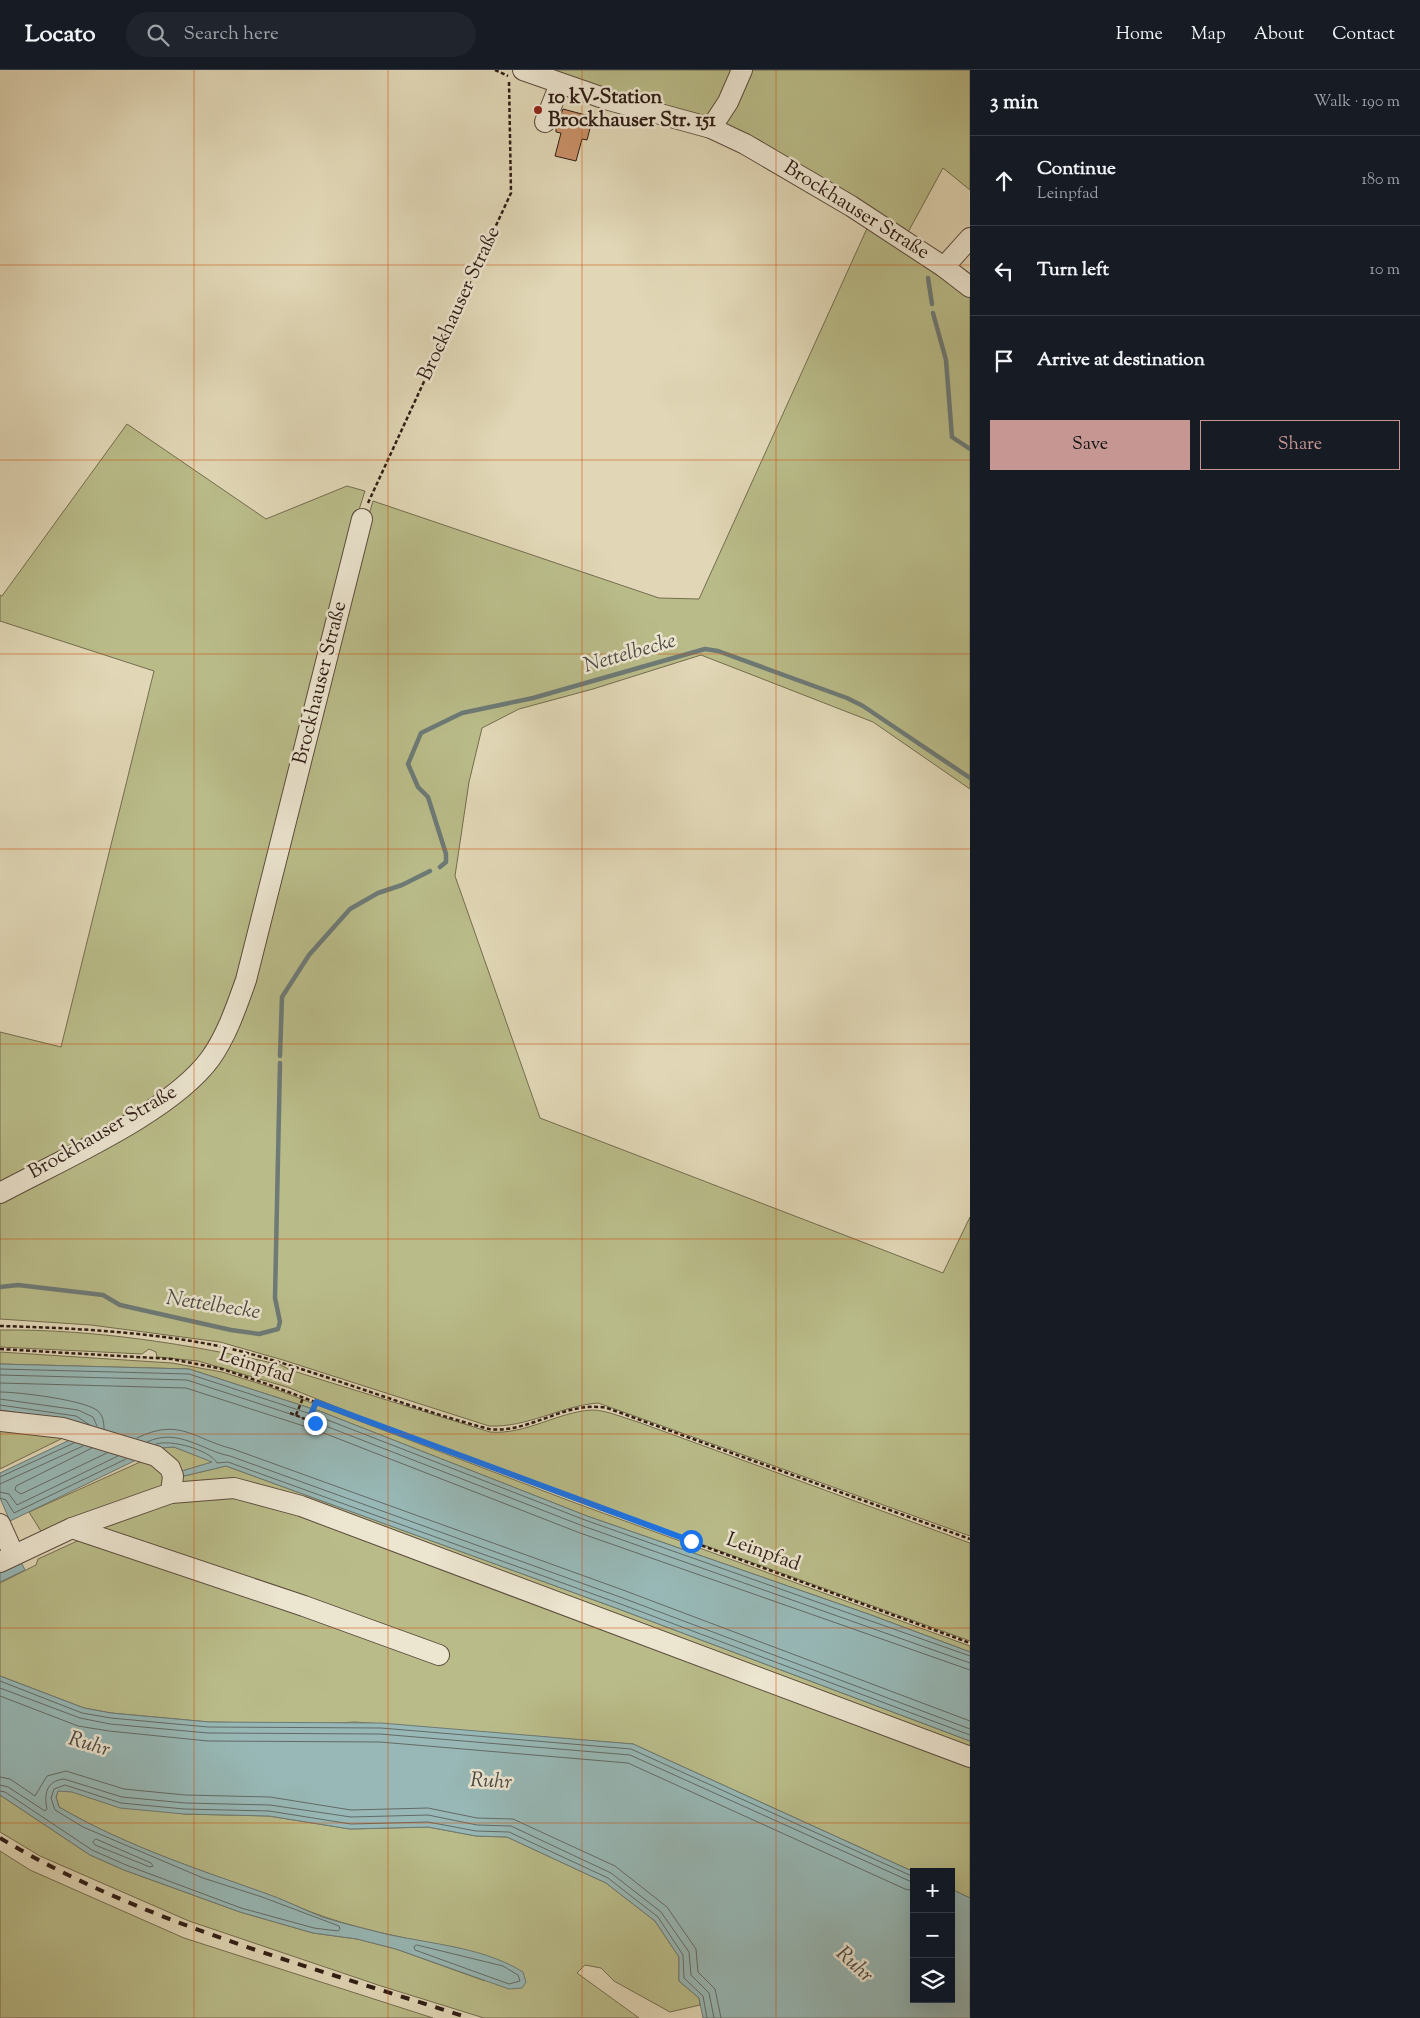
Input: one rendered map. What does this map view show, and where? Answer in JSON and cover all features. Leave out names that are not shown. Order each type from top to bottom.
[{"type":"street","points":[[711,128],[728,102],[742,70]]},
{"type":"street","name":"Brockhauser Straße","points":[[509,72],[560,84],[609,100],[711,128],[792,170],[944,267],[970,287]]},
{"type":"street","points":[[545,122],[560,84]]},
{"type":"street","points":[[944,267],[970,238]]},
{"type":"street","name":"Brockhauser Straße","points":[[0,1193],[114,1132],[160,1104],[195,1076],[220,1044],[232,1019],[246,980],[362,519]]},
{"type":"street","points":[[0,1421],[70,1430],[156,1456],[170,1468],[173,1476],[171,1493]]},
{"type":"street","points":[[1,1527],[7,1558],[72,1528],[171,1493],[234,1488],[301,1506],[970,1757]]},
{"type":"street","points":[[72,1528],[304,1606],[439,1654]]},
{"type":"path","name":"Brockhauser Straße","points":[[362,519],[374,487],[511,193],[509,72]]},
{"type":"path","points":[[0,1326],[155,1337],[219,1346],[274,1360],[489,1429],[514,1428],[578,1408],[596,1406],[607,1408],[970,1539]]},
{"type":"path","name":"Leinpfad","points":[[0,1349],[172,1359],[222,1370],[316,1402],[970,1643]]},
{"type":"path","points":[[296,1415],[303,1398]]},
{"type":"path","points":[[309,1420],[316,1402]]},
{"type":"path","points":[[290,1413],[315,1423]]},
{"type":"green space","points":[[542,70],[970,70],[970,190],[943,168],[907,234],[836,187]]},
{"type":"green space","points":[[869,224],[951,279],[970,297],[970,789],[873,722],[701,655],[593,689],[519,709],[482,728],[469,782],[455,876],[540,1118],[943,1273],[970,1217],[970,1536],[598,1403],[571,1408],[516,1424],[489,1426],[283,1360],[220,1342],[91,1325],[0,1319],[0,1204],[213,1062],[373,501],[659,598],[699,599]]},
{"type":"green space","points":[[127,424],[266,519],[347,486],[365,491],[357,516],[242,971],[217,1042],[175,1088],[0,1189],[0,1032],[61,1047],[154,671],[0,621],[0,595],[2,596]]},
{"type":"green space","points":[[0,1330],[35,1330],[106,1335],[177,1344],[247,1357],[281,1365],[290,1370],[490,1432],[516,1430],[566,1415],[592,1410],[638,1422],[970,1543],[970,1641],[601,1508],[389,1428],[287,1387],[198,1361],[157,1357],[156,1352],[149,1349],[142,1354],[0,1347]]},
{"type":"green space","points":[[0,1352],[172,1363],[222,1372],[267,1386],[578,1504],[970,1646],[970,1652],[871,1615],[587,1516],[322,1412],[189,1369],[0,1364]]},
{"type":"green space","points":[[0,1422],[69,1435],[0,1469]]},
{"type":"green space","points":[[174,1447],[213,1462],[182,1471],[184,1476],[226,1466],[616,1608],[970,1741],[970,1898],[955,1891],[955,1868],[910,1868],[910,1870],[633,1744],[355,1722],[319,1724],[209,1722],[111,1713],[84,1708],[0,1676],[0,1583],[36,1565],[38,1559],[86,1537],[96,1524],[175,1499],[161,1448]]},
{"type":"green space","points":[[149,1458],[167,1471],[164,1492],[42,1533],[29,1512]]},
{"type":"green space","points":[[64,1790],[184,1814],[269,1816],[350,1829],[428,1827],[476,1836],[507,1837],[606,1883],[655,1921],[679,1957],[679,1981],[699,1998],[700,2005],[670,2012],[614,1981],[601,1968],[585,1965],[577,1973],[639,2018],[484,2018],[381,1986],[189,1921],[40,1856],[0,1832],[0,1795],[90,1855],[124,1870],[240,1912],[313,1933],[357,1939],[396,1949],[485,1981],[461,1949],[375,1931],[325,1917],[158,1854],[108,1833],[59,1807],[56,1797],[58,1791]]},
{"type":"green space","points":[[0,1851],[30,1870],[184,1938],[433,2018],[0,2018]]},
{"type":"water","points":[[0,1364],[189,1369],[322,1412],[587,1516],[871,1615],[970,1652],[970,1741],[616,1608],[226,1466],[184,1476],[182,1471],[212,1462],[174,1447],[161,1448],[10,1521],[0,1498],[0,1473],[76,1437],[86,1426],[75,1421],[0,1410]]},
{"type":"water","points":[[20,1560],[25,1570],[0,1582],[0,1570]]},
{"type":"water","name":"Ruhr","points":[[0,1676],[84,1708],[111,1713],[209,1722],[381,1723],[633,1744],[910,1870],[910,2003],[955,2003],[955,1891],[970,1898],[970,2018],[703,2018],[699,1998],[679,1981],[679,1957],[655,1921],[606,1883],[507,1837],[476,1836],[428,1827],[350,1829],[269,1816],[184,1814],[120,1808],[72,1792],[58,1791],[56,1797],[59,1807],[108,1833],[322,1917],[389,1935],[468,1950],[506,1963],[523,1972],[526,1982],[522,1988],[509,1989],[396,1949],[357,1939],[313,1933],[240,1912],[124,1870],[90,1855],[0,1795]]},
{"type":"building","points":[[563,109],[593,117],[587,140],[582,139],[576,161],[555,156],[561,133],[556,132],[556,126]]},
{"type":"waterway","points":[[928,278],[932,304]]},
{"type":"waterway","points":[[933,313],[946,360],[952,437],[970,449]]},
{"type":"waterway","name":"Nettelbecke","points":[[440,867],[446,862],[446,854],[428,797],[418,787],[408,764],[421,733],[462,713],[533,698],[705,649],[718,651],[847,698],[863,706],[970,778]]},
{"type":"waterway","name":"Nettelbecke","points":[[280,1056],[282,997],[309,955],[350,909],[378,893],[402,885],[430,871]]},
{"type":"waterway","name":"Nettelbecke","points":[[0,1287],[18,1285],[103,1295],[120,1305],[231,1330],[259,1334],[278,1329],[280,1322],[275,1298],[280,1063]]},
{"type":"railway","points":[[0,1838],[54,1868],[111,1895],[169,1919],[289,1961],[469,2018]]},
{"type":"place","name":"10 kV-Station Brockhauser Str. 151","points":[[538,110]]},
{"type":"route","points":[[315,1423],[309,1420],[316,1402],[691,1541]]}]
